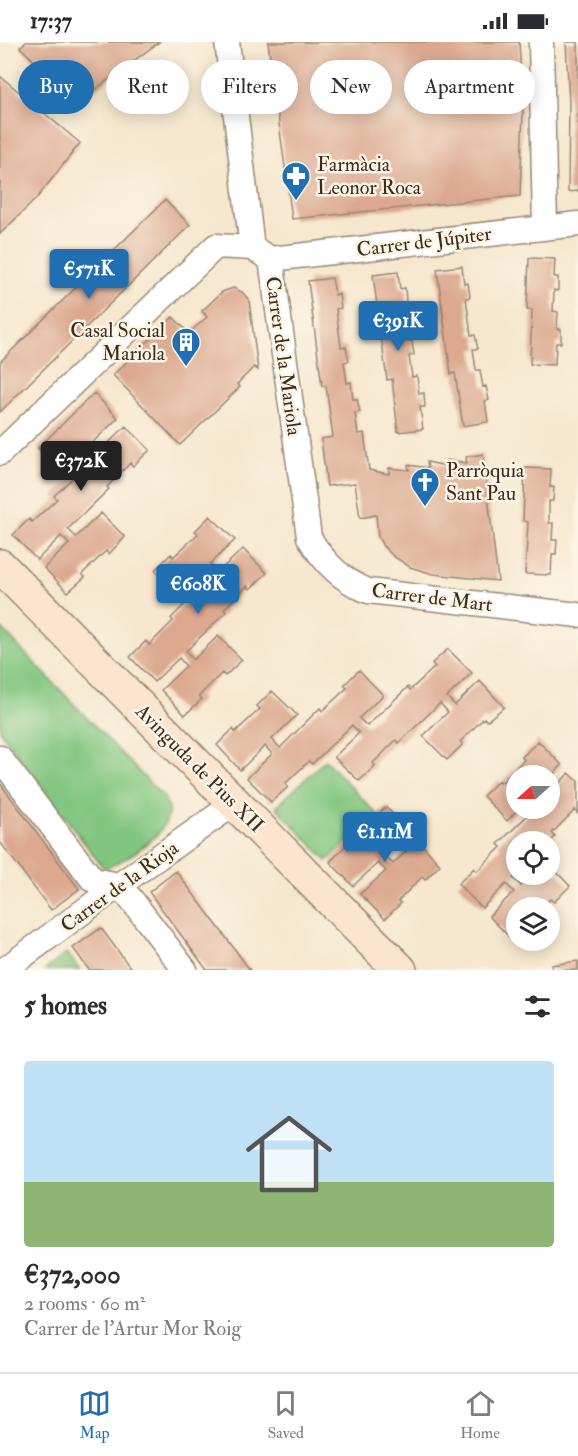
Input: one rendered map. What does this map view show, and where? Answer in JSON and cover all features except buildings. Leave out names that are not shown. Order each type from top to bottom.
[{"type":"street","name":"Carrer de la Mariola","points":[[227,42],[309,537]]},
{"type":"street","points":[[540,42],[545,226]]},
{"type":"street","name":"Carrer de Júpiter","points":[[0,453],[216,246],[261,253],[578,224]]},
{"type":"street","name":"Carrer de Mart","points":[[309,537],[320,556],[335,572],[353,585],[368,591],[578,615]]},
{"type":"street","name":"Avinguda de Pius XII","points":[[0,566],[400,970]]},
{"type":"street","points":[[0,758],[93,880],[118,885],[185,970]]},
{"type":"street","name":"Carrer de la Rioja","points":[[4,970],[118,885],[235,803]]},
{"type":"green space","points":[[0,627],[165,799],[169,809],[168,814],[158,833],[137,851],[111,866],[104,869],[0,731]]},
{"type":"green space","points":[[325,760],[377,814],[327,861],[276,807]]},
{"type":"green space","points":[[67,953],[80,970],[45,970]]},
{"type":"place","name":"Farmàcia Leonor Roca","points":[[296,202]]},
{"type":"place","name":"Casal Social Mariola","points":[[186,368]]},
{"type":"place","name":"Parròquia Sant Pau","points":[[425,508]]}]
